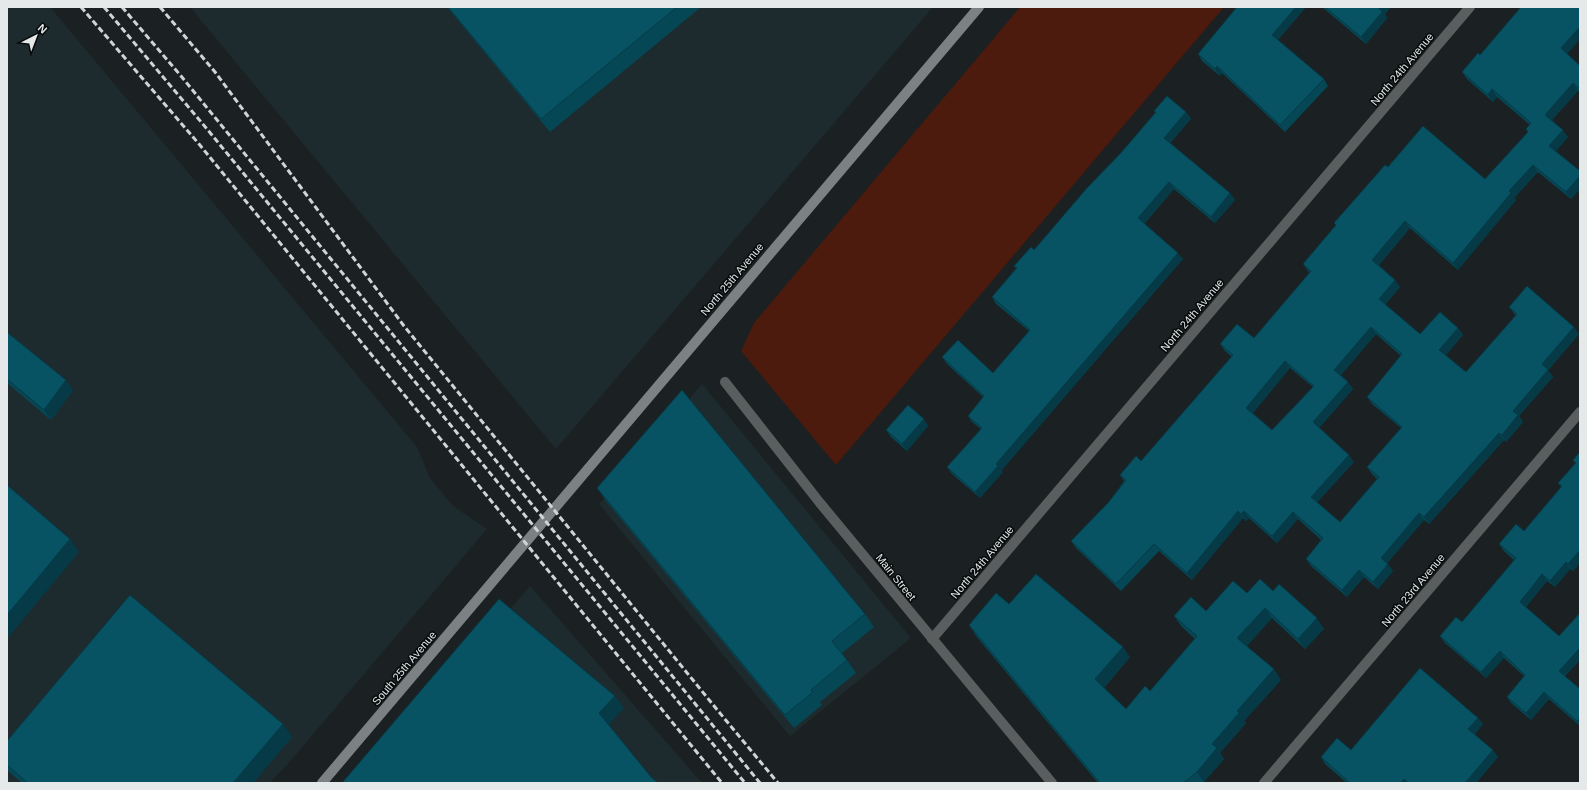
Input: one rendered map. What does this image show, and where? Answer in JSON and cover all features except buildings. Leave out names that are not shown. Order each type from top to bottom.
[{"type":"main road","name":"North 25th Avenue","points":[[504,568],[939,52],[979,7]]},
{"type":"main road","name":"South 25th Avenue","points":[[322,783],[504,568]]},
{"type":"street","name":"North 24th Avenue","points":[[932,639],[1470,7]]},
{"type":"street","name":"Main Street","points":[[725,382],[932,639],[1052,783]]},
{"type":"street","name":"North 23rd Avenue","points":[[1264,783],[1580,412]]},
{"type":"shaded area","points":[[7,7],[50,7],[417,447],[430,478],[453,506],[487,529],[270,783],[7,783]]},
{"type":"shaded area","points":[[190,7],[933,7],[556,449]]},
{"type":"shaded area","points":[[1020,7],[1224,7],[836,465],[741,351],[754,323]]},
{"type":"shaded area","points":[[702,384],[911,638],[790,736],[599,504]]},
{"type":"shaded area","points":[[530,586],[702,783],[362,783]]},
{"type":"railway","points":[[81,7],[199,144],[722,783]]},
{"type":"railway","points":[[104,7],[207,129],[745,783]]},
{"type":"railway","points":[[122,7],[181,76],[760,783]]},
{"type":"railway","points":[[160,7],[215,72],[404,326],[778,783]]}]
